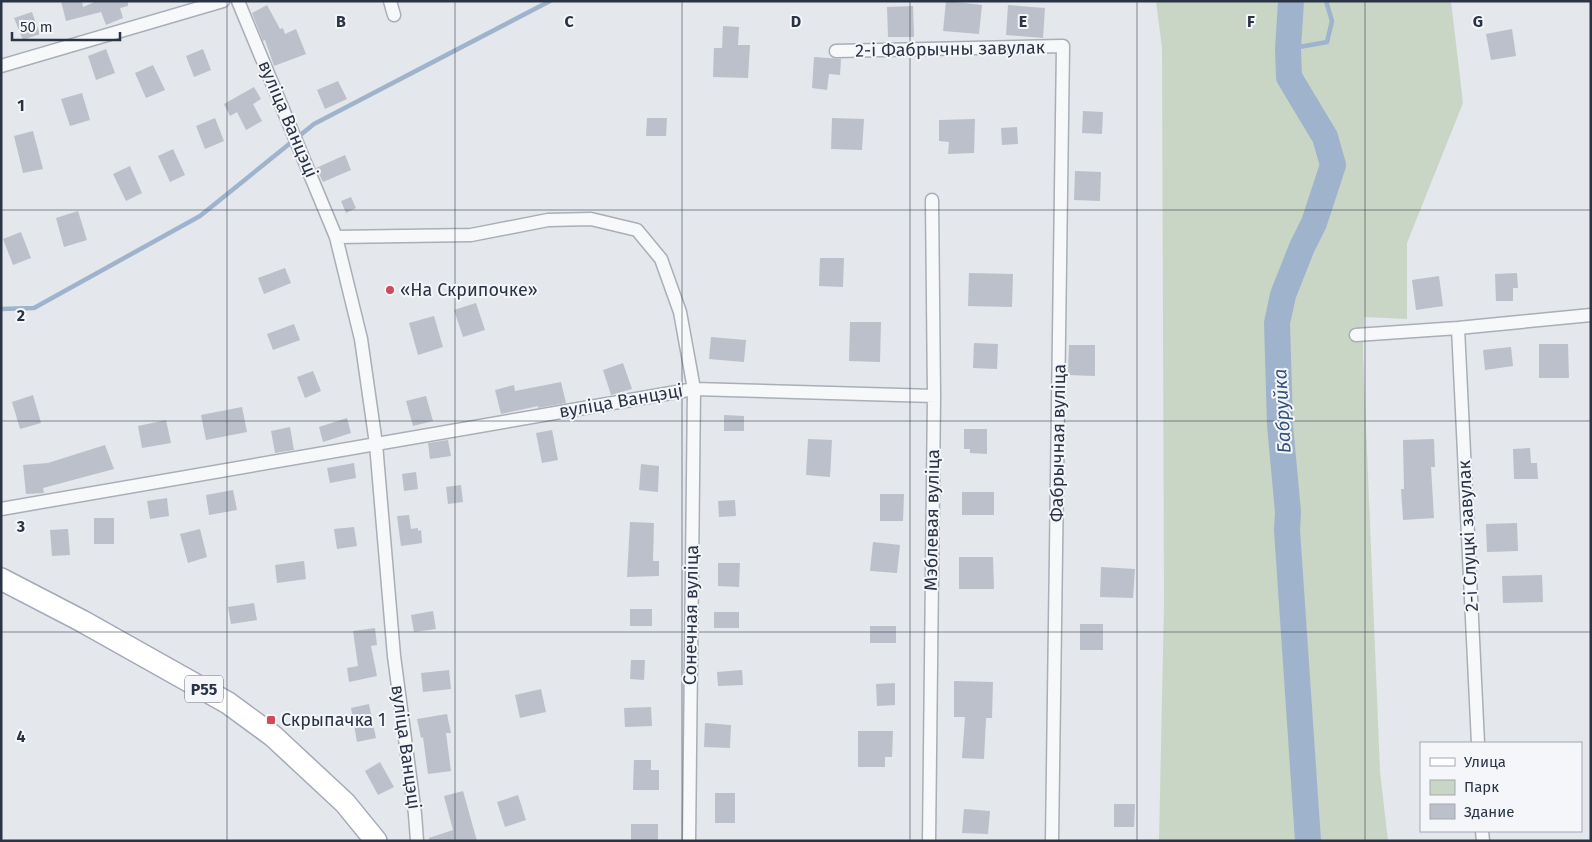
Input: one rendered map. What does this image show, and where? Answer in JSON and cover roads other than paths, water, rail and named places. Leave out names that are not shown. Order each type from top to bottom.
[{"type":"main road","name":"Р55","points":[[1,579],[82,621],[228,703],[273,736],[345,802],[376,841]]},
{"type":"street","points":[[1,66],[223,1]]},
{"type":"street","name":"вуліца Ванцэці","points":[[238,1],[336,237],[361,339],[376,444],[394,656],[417,841]]},
{"type":"street","points":[[390,1],[394,15]]},
{"type":"street","name":"2-і Фабрычны завулак","points":[[836,51],[1063,46]]},
{"type":"street","name":"Фабрычная вуліца","points":[[1052,841],[1063,46]]},
{"type":"street","name":"Мэблевая вуліца","points":[[929,841],[934,396],[932,200]]},
{"type":"street","name":"вуліца Ванцэці","points":[[1,509],[694,389],[680,312],[661,258],[637,230],[591,219],[556,220],[471,235],[336,237]]},
{"type":"street","points":[[1356,335],[1458,328],[1591,315]]},
{"type":"street","name":"2-і Слуцкі завулак","points":[[1458,328],[1478,742]]},
{"type":"street","points":[[694,389],[934,396]]},
{"type":"street","name":"Сонечная вуліца","points":[[689,841],[694,389]]},
{"type":"waterway","points":[[1,309],[34,308],[200,216],[314,124],[550,1]]},
{"type":"waterway","name":"Бабруйка","points":[[1291,1],[1288,49],[1289,77],[1325,137],[1333,165],[1314,223],[1302,247],[1283,295],[1277,323],[1280,425],[1288,512],[1287,530],[1308,841]]},
{"type":"waterway","points":[[1288,49],[1327,42],[1332,21],[1326,1]]},
{"type":"place","name":"«На Скрипочке»","points":[[390,290]]},
{"type":"place","name":"Скрыпачка 1","points":[[271,720]]}]
